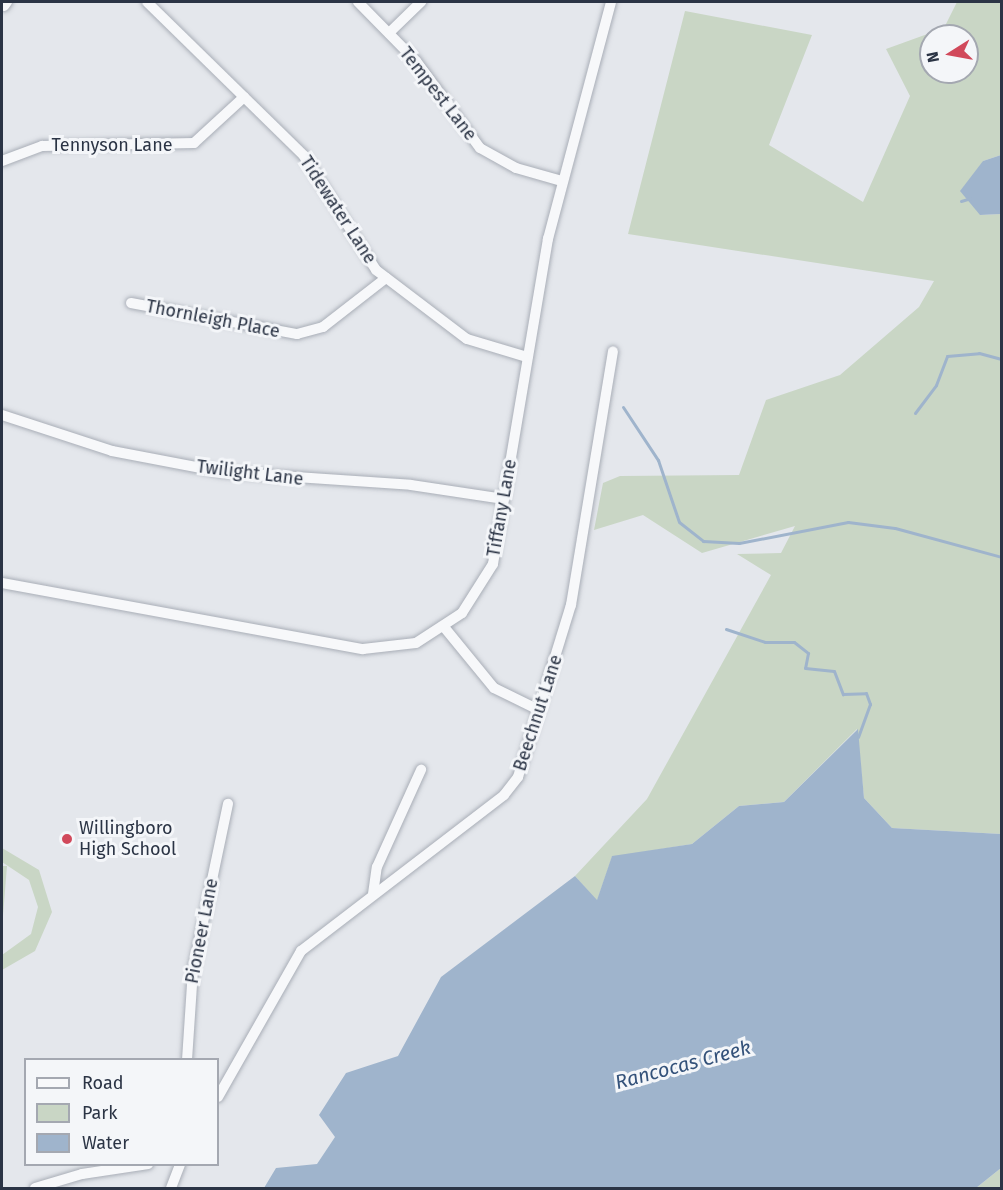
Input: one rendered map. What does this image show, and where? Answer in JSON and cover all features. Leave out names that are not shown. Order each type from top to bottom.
[{"type":"street","name":"Tidewater Lane","points":[[147,2],[304,156],[369,261],[386,278],[468,339],[527,357]]},
{"type":"street","name":"Tempest Lane","points":[[358,2],[389,33],[480,148],[516,168],[562,181]]},
{"type":"street","points":[[389,33],[421,2]]},
{"type":"street","name":"Tiffany Lane","points":[[2,583],[363,649],[400,647],[444,627],[485,582],[504,499],[527,357],[562,181],[611,2]]},
{"type":"street","name":"Tennyson Lane","points":[[2,161],[42,146],[194,143],[243,97]]},
{"type":"street","name":"Thornleigh Place","points":[[131,303],[297,334],[323,327],[386,278]]},
{"type":"street","name":"Beechnut Lane","points":[[219,1094],[293,960],[373,894],[509,791],[539,710],[571,605],[613,351]]},
{"type":"street","name":"Twilight Lane","points":[[2,414],[112,451],[222,472],[425,486],[504,499]]},
{"type":"street","points":[[444,627],[494,688],[539,710]]},
{"type":"street","points":[[373,894],[377,867],[421,770]]},
{"type":"street","name":"Pioneer Lane","points":[[187,1058],[193,970],[228,804]]},
{"type":"street","points":[[35,1188],[82,1174],[135,1166]]},
{"type":"street","points":[[171,1188],[179,1166]]},
{"type":"green space","points":[[957,2],[1001,2],[1001,155],[983,161],[980,215],[1001,214],[1001,834],[892,828],[864,798],[857,729],[784,802],[739,806],[692,844],[612,857],[597,901],[575,876],[647,799],[771,575],[737,554],[781,553],[795,526],[702,553],[643,515],[594,530],[603,483],[620,476],[739,475],[766,400],[840,375],[919,307],[934,281],[628,234],[685,11],[812,35],[769,145],[863,202],[910,96],[886,49],[919,37],[919,84],[979,84],[979,24],[946,24]]},
{"type":"green space","points":[[2,848],[39,870],[52,912],[35,951],[2,970],[2,955],[31,934],[38,907],[29,880],[2,862]]},
{"type":"green space","points":[[2,866],[7,866],[2,928]]},
{"type":"green space","points":[[1001,1168],[1001,1188],[976,1188]]},
{"type":"water","points":[[1001,155],[1001,214],[980,215],[960,191],[983,161]]},
{"type":"water","name":"Rancocas Creek","points":[[858,729],[864,798],[892,828],[1001,834],[1001,1168],[976,1188],[264,1188],[276,1168],[317,1164],[335,1137],[319,1115],[346,1073],[398,1056],[441,977],[575,876],[597,900],[612,856],[692,844],[739,806],[784,802]]},
{"type":"waterway","points":[[961,201],[971,198]]},
{"type":"waterway","points":[[1002,270],[1002,292]]},
{"type":"waterway","points":[[915,413],[936,385],[947,356],[979,353],[1002,359]]},
{"type":"waterway","points":[[623,407],[658,460],[679,522],[703,541],[739,543],[848,522],[895,528],[1002,557]]},
{"type":"waterway","points":[[726,629],[765,642],[794,642],[808,653],[805,668],[834,671],[843,694],[866,693],[870,704],[858,737]]},
{"type":"place","name":"Willingboro High School","points":[[67,839]]}]
